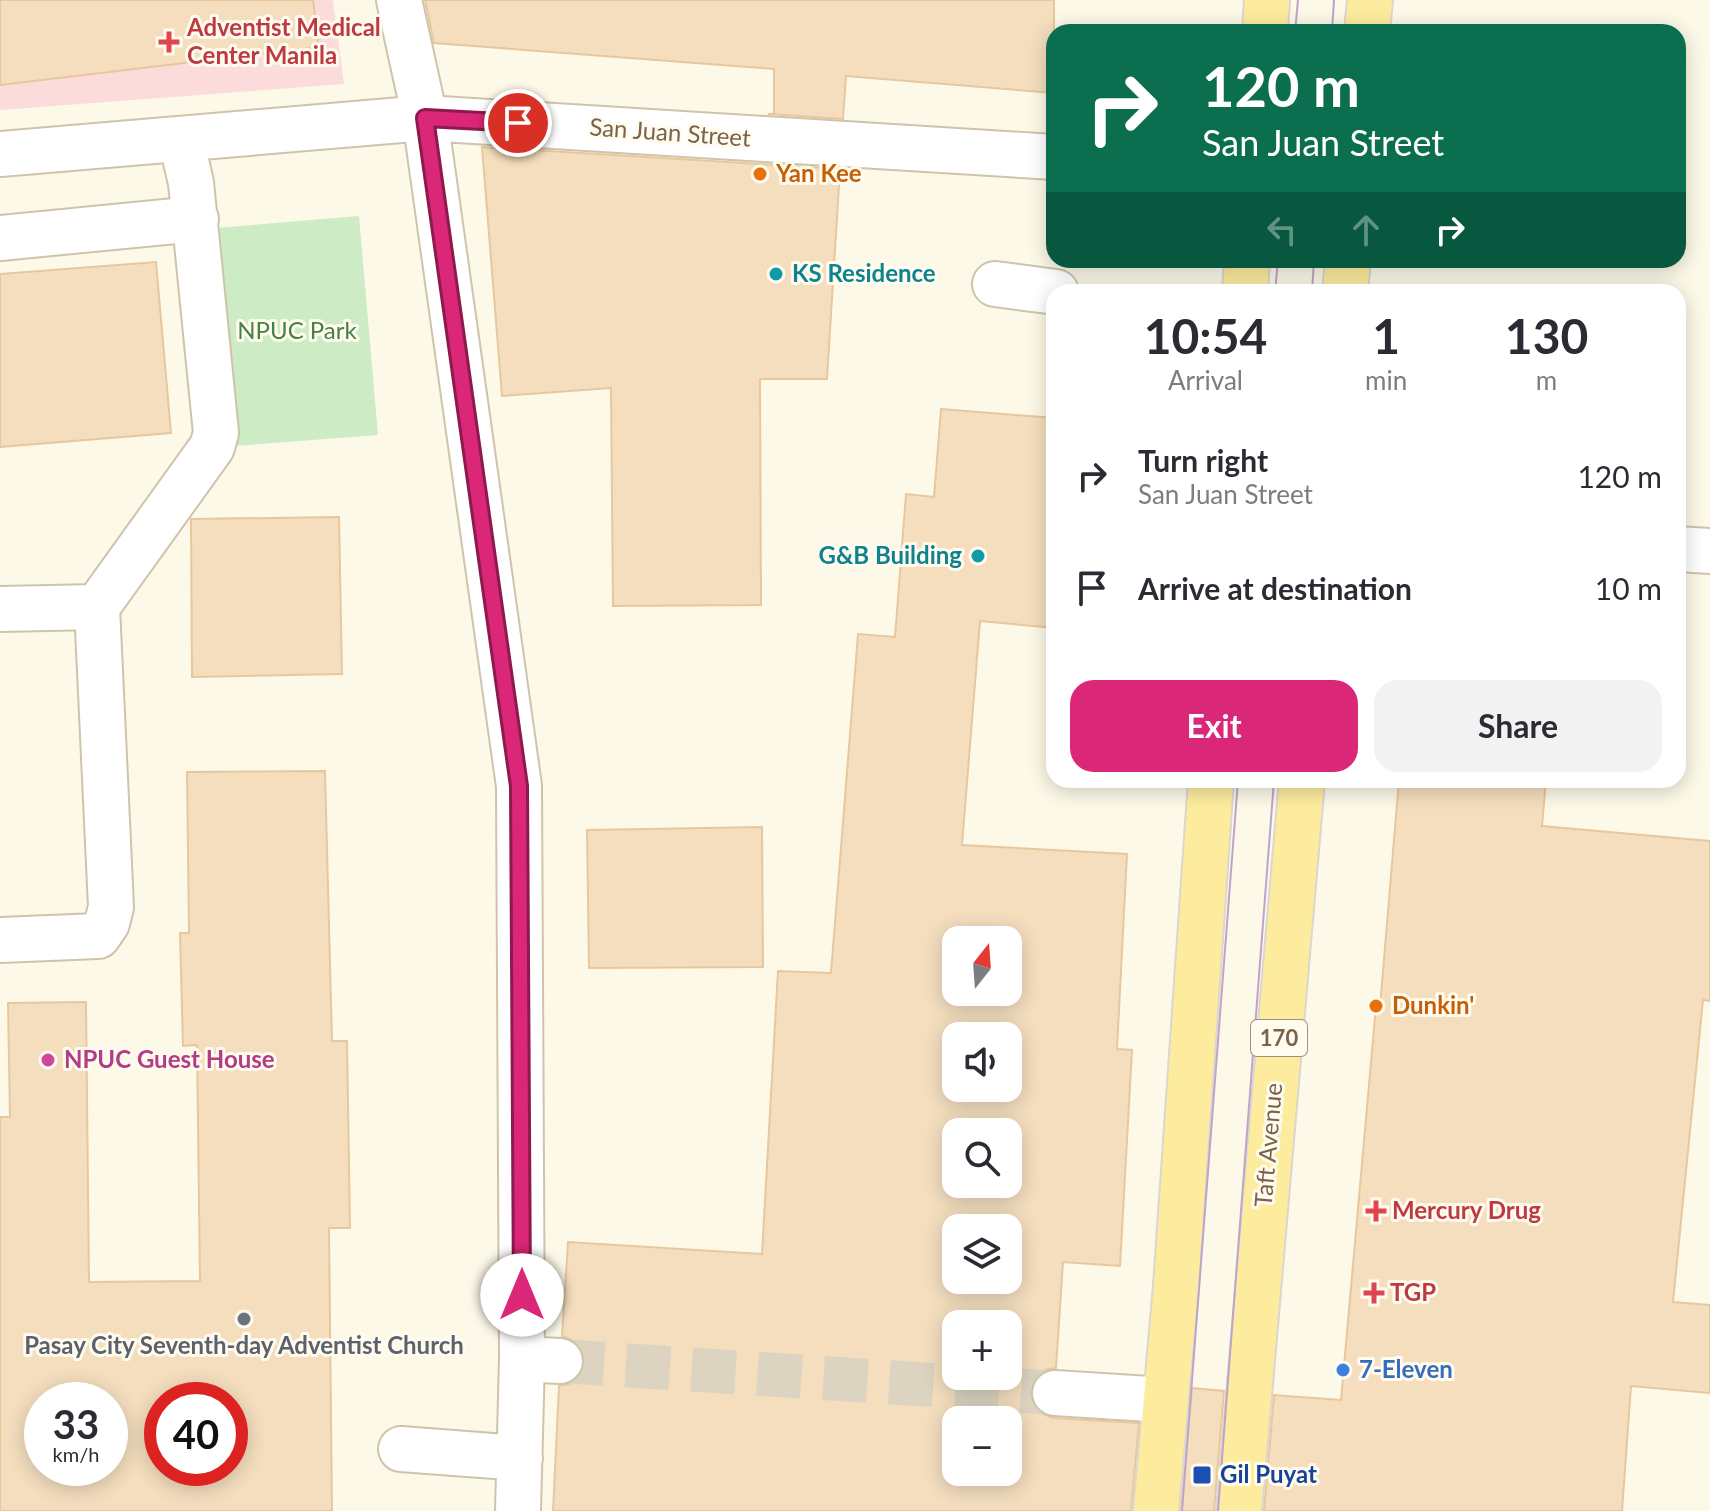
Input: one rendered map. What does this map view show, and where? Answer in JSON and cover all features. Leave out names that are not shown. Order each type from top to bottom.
[{"type":"main road","points":[[1266,24],[1267,0]]},
{"type":"main road","points":[[1368,24],[1370,0]]},
{"type":"main road","points":[[1156,1511],[1176,1286],[1210,788]]},
{"type":"main road","name":"Taft Avenue","points":[[1239,1511],[1301,788]]},
{"type":"street","points":[[399,0],[425,118],[519,786],[541,1360],[520,1458],[518,1511]]},
{"type":"street","name":"San Juan Street","points":[[0,154],[425,118],[1046,157]]},
{"type":"street","points":[[0,940],[98,936],[107,923],[111,907],[97,607],[212,447],[216,433],[196,219],[181,139]]},
{"type":"street","points":[[0,238],[196,219]]},
{"type":"street","points":[[995,284],[1046,291]]},
{"type":"street","points":[[1686,550],[1710,551]]},
{"type":"street","points":[[0,609],[97,607]]},
{"type":"street","points":[[1055,1393],[1165,1400]]},
{"type":"street","points":[[401,1449],[520,1458]]},
{"type":"shaded area","name":"Adventist Medical Center Manila","points":[[0,0],[333,0],[344,84],[0,110]]},
{"type":"green space","name":"NPUC Park","points":[[359,216],[378,435],[235,446],[216,228]]},
{"type":"building","name":"Adventist Medical Center Manila","points":[[0,0],[313,0],[319,47],[0,85]]},
{"type":"building","points":[[425,0],[1054,0],[1054,24],[1046,24],[1046,92],[846,76],[843,119],[768,114],[774,114],[774,69],[434,43]]},
{"type":"building","points":[[482,147],[840,169],[827,379],[760,379],[761,605],[613,606],[611,388],[502,396]]},
{"type":"building","points":[[156,262],[171,433],[0,447],[0,274]]},
{"type":"building","points":[[941,409],[1046,417],[1046,627],[980,621],[962,845],[1127,854],[1117,1049],[1132,1050],[1120,1266],[1063,1262],[1056,1368],[1045,1370],[1035,1379],[1030,1392],[1033,1405],[1053,1418],[1139,1423],[1131,1511],[553,1511],[559,1386],[572,1383],[585,1363],[582,1349],[562,1336],[568,1242],[762,1254],[778,971],[831,973],[858,634],[895,637],[906,494],[934,497]]},
{"type":"building","points":[[339,517],[342,674],[192,677],[191,519]]},
{"type":"building","points":[[325,771],[332,1041],[347,1041],[350,1228],[329,1228],[332,1511],[0,1511],[0,1117],[10,1117],[8,1003],[86,1002],[89,1282],[200,1281],[197,1045],[183,1046],[180,933],[189,933],[187,772]]},
{"type":"building","points":[[1398,788],[1545,788],[1542,826],[1710,841],[1710,1001],[1703,1000],[1673,1302],[1710,1305],[1710,1393],[1631,1386],[1622,1511],[1264,1511],[1274,1395],[1341,1400],[1376,1006],[1380,1007]]},
{"type":"building","points":[[762,827],[763,967],[589,968],[587,830]]},
{"type":"building","points":[[1192,1388],[1224,1391],[1214,1511],[1181,1511]]},
{"type":"tunnel","points":[[560,1361],[1055,1393]]},
{"type":"tram line","points":[[1296,24],[1298,0]]},
{"type":"tram line","points":[[1332,24],[1334,0]]},
{"type":"tram line","points":[[1276,284],[1277,268]]},
{"type":"tram line","points":[[1312,284],[1314,268]]},
{"type":"tram line","points":[[1182,1511],[1237,788]]},
{"type":"tram line","points":[[1218,1511],[1273,788]]},
{"type":"place","name":"Adventist Medical Center Manila","points":[[169,42]]},
{"type":"place","name":"Yan Kee","points":[[760,174]]},
{"type":"place","name":"KS Residence","points":[[776,274]]},
{"type":"place","name":"G&B Building","points":[[978,556]]},
{"type":"place","name":"Dunkin'","points":[[1376,1006]]},
{"type":"place","name":"NPUC Guest House","points":[[48,1060]]},
{"type":"place","name":"Mercury Drug","points":[[1376,1211]]},
{"type":"place","name":"TGP","points":[[1374,1293]]},
{"type":"place","name":"Pasay City Seventh-day Adventist Church","points":[[244,1319]]},
{"type":"place","name":"7-Eleven","points":[[1343,1370]]},
{"type":"place","name":"Gil Puyat","points":[[1202,1475]]},
{"type":"route","points":[[518,123],[425,118],[519,786],[522,1295]]}]
